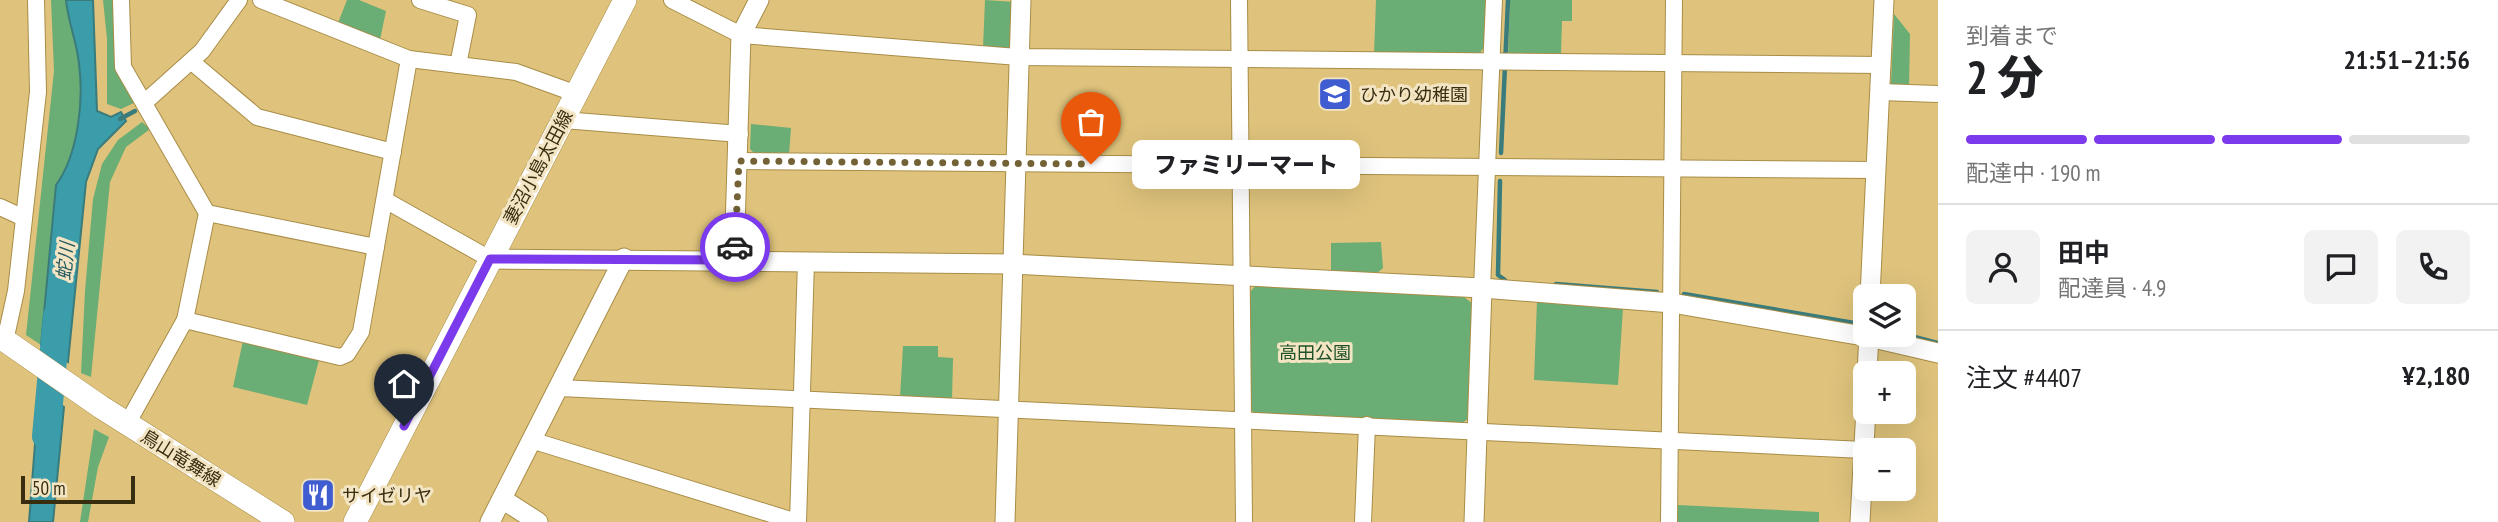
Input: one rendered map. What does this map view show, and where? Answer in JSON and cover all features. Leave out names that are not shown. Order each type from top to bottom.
[{"type":"main road","name":"妻沼小島太田線","points":[[355,522],[625,0]]},
{"type":"main road","name":"鳥山竜舞線","points":[[2,339],[127,424],[283,522]]},
{"type":"street","points":[[2,339],[16,291],[38,92],[36,0]]},
{"type":"street","points":[[121,0],[123,67],[206,213],[185,320],[127,424]]},
{"type":"street","points":[[144,103],[192,62],[239,0]]},
{"type":"street","points":[[261,0],[409,59],[516,72],[577,94]]},
{"type":"street","points":[[419,0],[468,15],[458,65]]},
{"type":"street","points":[[672,0],[741,36],[1020,57],[1881,65]]},
{"type":"street","points":[[734,260],[741,36],[759,0]]},
{"type":"street","points":[[1005,522],[1021,0]]},
{"type":"street","points":[[1239,0],[1244,522]]},
{"type":"street","points":[[1474,522],[1494,0]]},
{"type":"street","points":[[1669,522],[1674,0]]},
{"type":"street","points":[[1870,284],[1884,0]]},
{"type":"street","points":[[185,320],[340,357],[347,354],[361,332],[409,59]]},
{"type":"street","points":[[192,62],[257,117],[393,152]]},
{"type":"street","points":[[1880,92],[1938,94]]},
{"type":"street","points":[[563,120],[740,134]]},
{"type":"street","points":[[739,161],[1875,170]]},
{"type":"street","points":[[385,200],[490,259],[624,258],[1013,264],[1243,275],[1672,303],[1853,333]]},
{"type":"street","points":[[0,207],[24,218]]},
{"type":"street","points":[[206,213],[376,247]]},
{"type":"street","points":[[490,522],[624,258]]},
{"type":"street","points":[[531,440],[798,522],[806,261]]},
{"type":"street","points":[[1911,347],[1938,354]]},
{"type":"street","points":[[560,387],[1853,449]]},
{"type":"street","points":[[1363,522],[1367,425]]},
{"type":"street","points":[[502,499],[538,522]]},
{"type":"street","points":[[1860,522],[1861,501]]},
{"type":"green space","points":[[51,0],[66,0],[78,56],[81,94],[78,127],[70,159],[56,185],[41,345],[26,335],[54,71]]},
{"type":"green space","points":[[103,0],[117,0],[136,102],[121,109],[107,104],[107,39]]},
{"type":"green space","points":[[347,0],[359,0],[386,11],[380,40],[338,23]]},
{"type":"green space","points":[[985,0],[1015,2],[1014,45],[1007,51],[983,48]]},
{"type":"green space","points":[[1376,0],[1486,0],[1484,47],[1478,56],[1374,54]]},
{"type":"green space","points":[[1510,0],[1572,0],[1572,21],[1562,21],[1561,54],[1508,56]]},
{"type":"green space","points":[[1894,14],[1910,34],[1909,90],[1895,89],[1891,84]]},
{"type":"green space","points":[[142,122],[150,129],[126,147],[110,182],[91,377],[81,373],[93,199],[102,164],[118,140]]},
{"type":"green space","points":[[751,124],[791,128],[789,155],[756,155],[750,149]]},
{"type":"green space","points":[[1381,242],[1383,268],[1376,274],[1331,272],[1331,243]]},
{"type":"green space","name":"高田公園","points":[[1256,285],[1464,297],[1473,304],[1469,418],[1462,423],[1256,414],[1251,410],[1250,292]]},
{"type":"green space","points":[[1537,301],[1623,308],[1618,385],[1534,380]]},
{"type":"green space","points":[[243,341],[319,360],[307,405],[233,387]]},
{"type":"green space","points":[[903,346],[938,346],[938,357],[953,358],[952,400],[900,398]]},
{"type":"green space","points":[[94,429],[109,437],[98,467],[88,522],[80,522]]},
{"type":"green space","points":[[1678,505],[1819,512],[1819,522],[1678,522]]},
{"type":"water","points":[[66,0],[93,0],[97,111],[111,117],[121,112],[126,121],[98,149],[86,182],[68,362],[41,345],[56,185],[70,159],[80,111],[79,64]]},
{"type":"water","points":[[39,391],[64,407],[53,522],[29,522]]},
{"type":"waterway","points":[[1501,153],[1508,0]]},
{"type":"waterway","points":[[120,119],[135,111]]},
{"type":"waterway","points":[[1500,181],[1498,275],[1505,280]]},
{"type":"waterway","points":[[1556,284],[1657,292]]},
{"type":"waterway","points":[[1684,294],[1853,323]]},
{"type":"waterway","name":"蛇川","points":[[46,436],[57,316]]},
{"type":"waterway","points":[[1916,337],[1938,343]]},
{"type":"way so far","points":[[735,247],[739,161],[1091,164]]},
{"type":"place","name":"ひかり幼稚園","points":[[1335,94]]},
{"type":"place","name":"ファミリーマート","points":[[1091,164]]},
{"type":"place","name":"サイゼリヤ","points":[[318,495]]},
{"type":"route","points":[[404,426],[490,259],[734,260],[735,247]]}]
